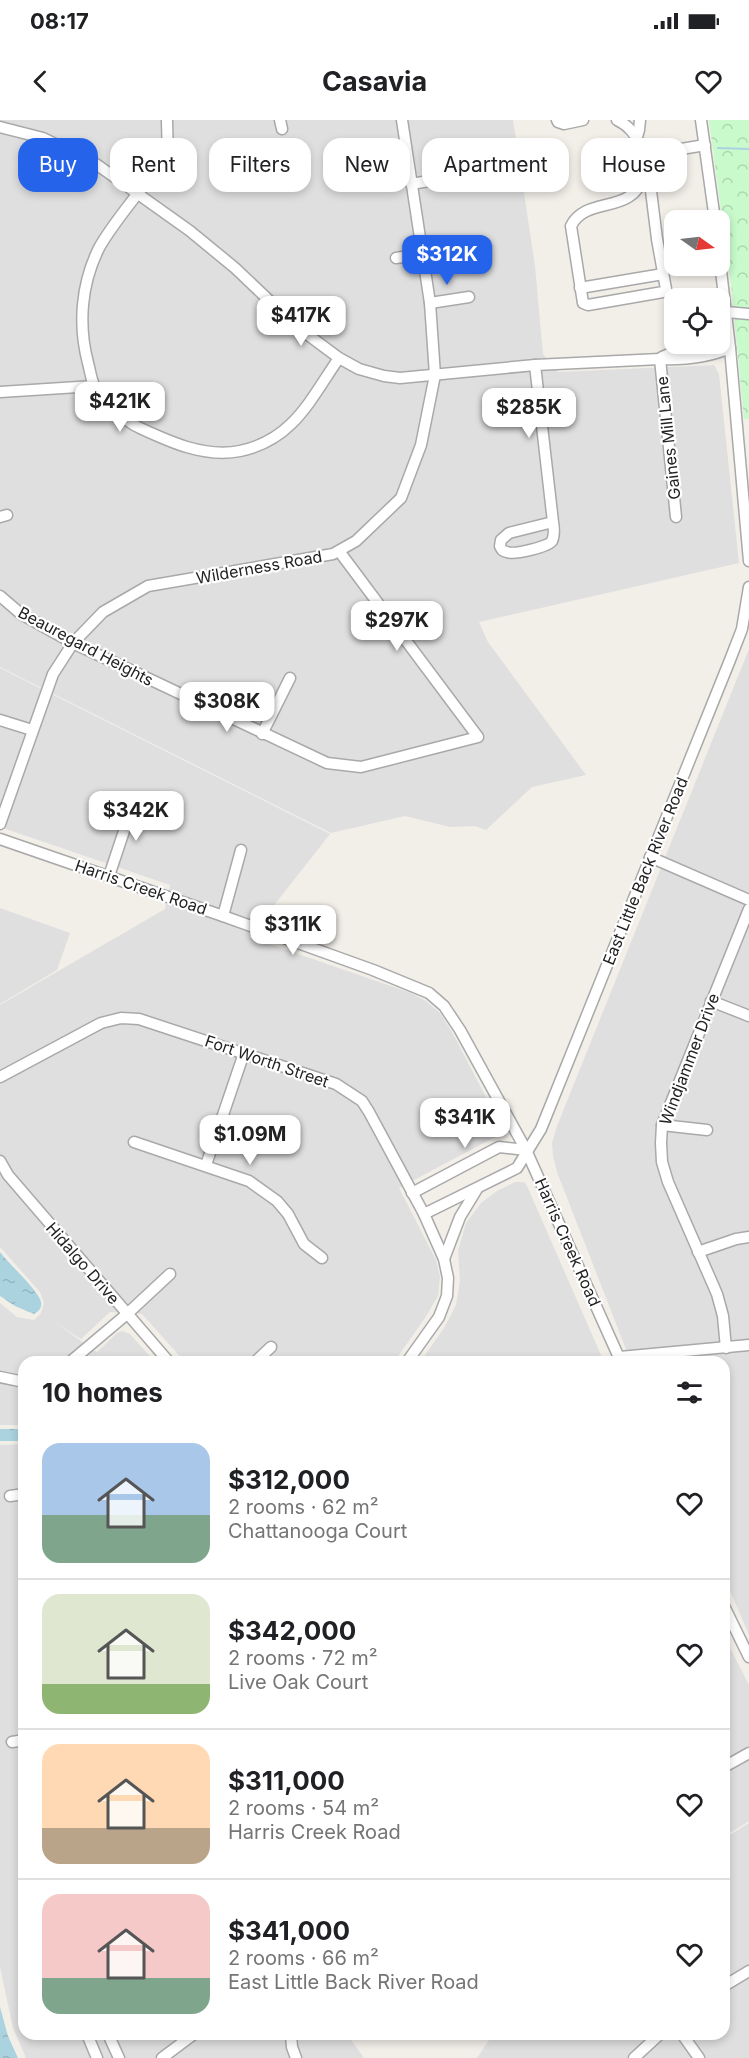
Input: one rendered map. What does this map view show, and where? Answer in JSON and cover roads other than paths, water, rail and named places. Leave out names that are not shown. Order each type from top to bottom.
[{"type":"street","points":[[166,120],[167,149],[157,169],[99,247],[86,282],[82,319],[85,352],[94,386],[131,424],[174,443],[211,452],[235,452],[259,447],[278,437],[298,416],[339,358]]},
{"type":"street","name":"Wilderness Road","points":[[0,824],[53,674],[73,643],[103,612],[148,586],[333,554],[356,542],[401,498],[421,445],[435,375],[430,303],[402,120]]},
{"type":"street","points":[[556,120],[564,124],[583,120]]},
{"type":"street","points":[[617,120],[625,123],[636,137],[640,120]]},
{"type":"street","points":[[701,120],[714,210]]},
{"type":"street","points":[[0,127],[43,138],[78,153],[96,164],[139,193],[217,253],[296,326],[339,358],[359,369],[400,378],[535,365],[677,360],[715,354]]},
{"type":"street","points":[[687,148],[705,145]]},
{"type":"street","points":[[411,183],[422,181]]},
{"type":"street","points":[[634,192],[628,198],[585,211],[574,219],[571,226],[583,303],[588,305],[663,292],[666,289],[651,192]]},
{"type":"street","points":[[396,258],[422,254]]},
{"type":"street","points":[[580,288],[663,274]]},
{"type":"street","points":[[430,303],[469,297]]},
{"type":"street","points":[[730,312],[749,314]]},
{"type":"street","points":[[730,348],[749,561]]},
{"type":"street","name":"Gaines Mill Lane","points":[[660,359],[676,517]]},
{"type":"street","points":[[535,365],[553,522],[553,538],[544,546],[514,553],[507,552],[500,546],[501,540],[509,533],[553,522]]},
{"type":"street","points":[[0,392],[94,386]]},
{"type":"street","name":"Beauregard Heights","points":[[0,596],[21,614],[73,643],[327,763],[361,767],[478,737],[339,551]]},
{"type":"street","name":"East Little Back River Road","points":[[424,1214],[517,1168],[541,1129],[650,857],[745,630],[749,587]]},
{"type":"street","points":[[262,734],[290,678]]},
{"type":"street","points":[[0,720],[32,730]]},
{"type":"street","points":[[109,876],[135,798]]},
{"type":"street","name":"Harris Creek Road","points":[[0,839],[223,916],[373,970],[429,993],[444,1006],[460,1030],[526,1150],[619,1356]]},
{"type":"street","points":[[223,916],[241,850]]},
{"type":"street","points":[[650,857],[749,900]]},
{"type":"street","name":"Windjammer Drive","points":[[726,1348],[723,1316],[717,1294],[668,1182],[661,1152],[662,1125],[749,909]]},
{"type":"street","points":[[711,1001],[749,1016]]},
{"type":"street","name":"Fort Worth Street","points":[[0,1077],[101,1023],[121,1018],[139,1019],[336,1084],[362,1101],[424,1214],[444,1259],[448,1278],[447,1296],[439,1317],[412,1356]]},
{"type":"street","points":[[206,1165],[244,1053]]},
{"type":"street","points":[[662,1125],[707,1130]]},
{"type":"street","points":[[134,1142],[206,1165],[249,1181],[264,1190],[278,1201],[288,1214],[304,1244],[322,1258]]},
{"type":"street","points":[[412,1193],[498,1147],[526,1150]]},
{"type":"street","name":"Hidalgo Drive","points":[[0,1161],[8,1175],[164,1356]]},
{"type":"street","points":[[444,1259],[460,1217],[478,1187]]},
{"type":"street","points":[[698,1252],[749,1237]]},
{"type":"street","points":[[77,1356],[170,1274]]},
{"type":"street","points":[[656,1356],[749,1345]]},
{"type":"street","points":[[261,1356],[271,1347]]},
{"type":"street","points":[[0,1377],[18,1381]]},
{"type":"street","points":[[10,1496],[18,1495]]},
{"type":"street","points":[[730,1618],[749,1657]]},
{"type":"street","points":[[12,1742],[18,1741]]},
{"type":"street","points":[[730,1764],[749,1753]]},
{"type":"street","points":[[730,1982],[749,1971]]},
{"type":"street","points":[[90,2040],[97,2058]]},
{"type":"street","points":[[111,2040],[119,2058]]},
{"type":"street","points":[[162,2058],[186,2040]]},
{"type":"street","points":[[291,2040],[296,2058]]},
{"type":"street","points":[[634,2058],[654,2040]]},
{"type":"street","points":[[686,2040],[699,2058]]},
{"type":"water","points":[[0,1252],[39,1297],[41,1308],[34,1314],[15,1306],[0,1296]]},
{"type":"water","points":[[0,1429],[18,1429],[18,1441],[0,1441]]},
{"type":"water","points":[[0,2007],[8,2036],[18,2058],[0,2058]]},
{"type":"waterway","points":[[718,148],[749,149]]}]
